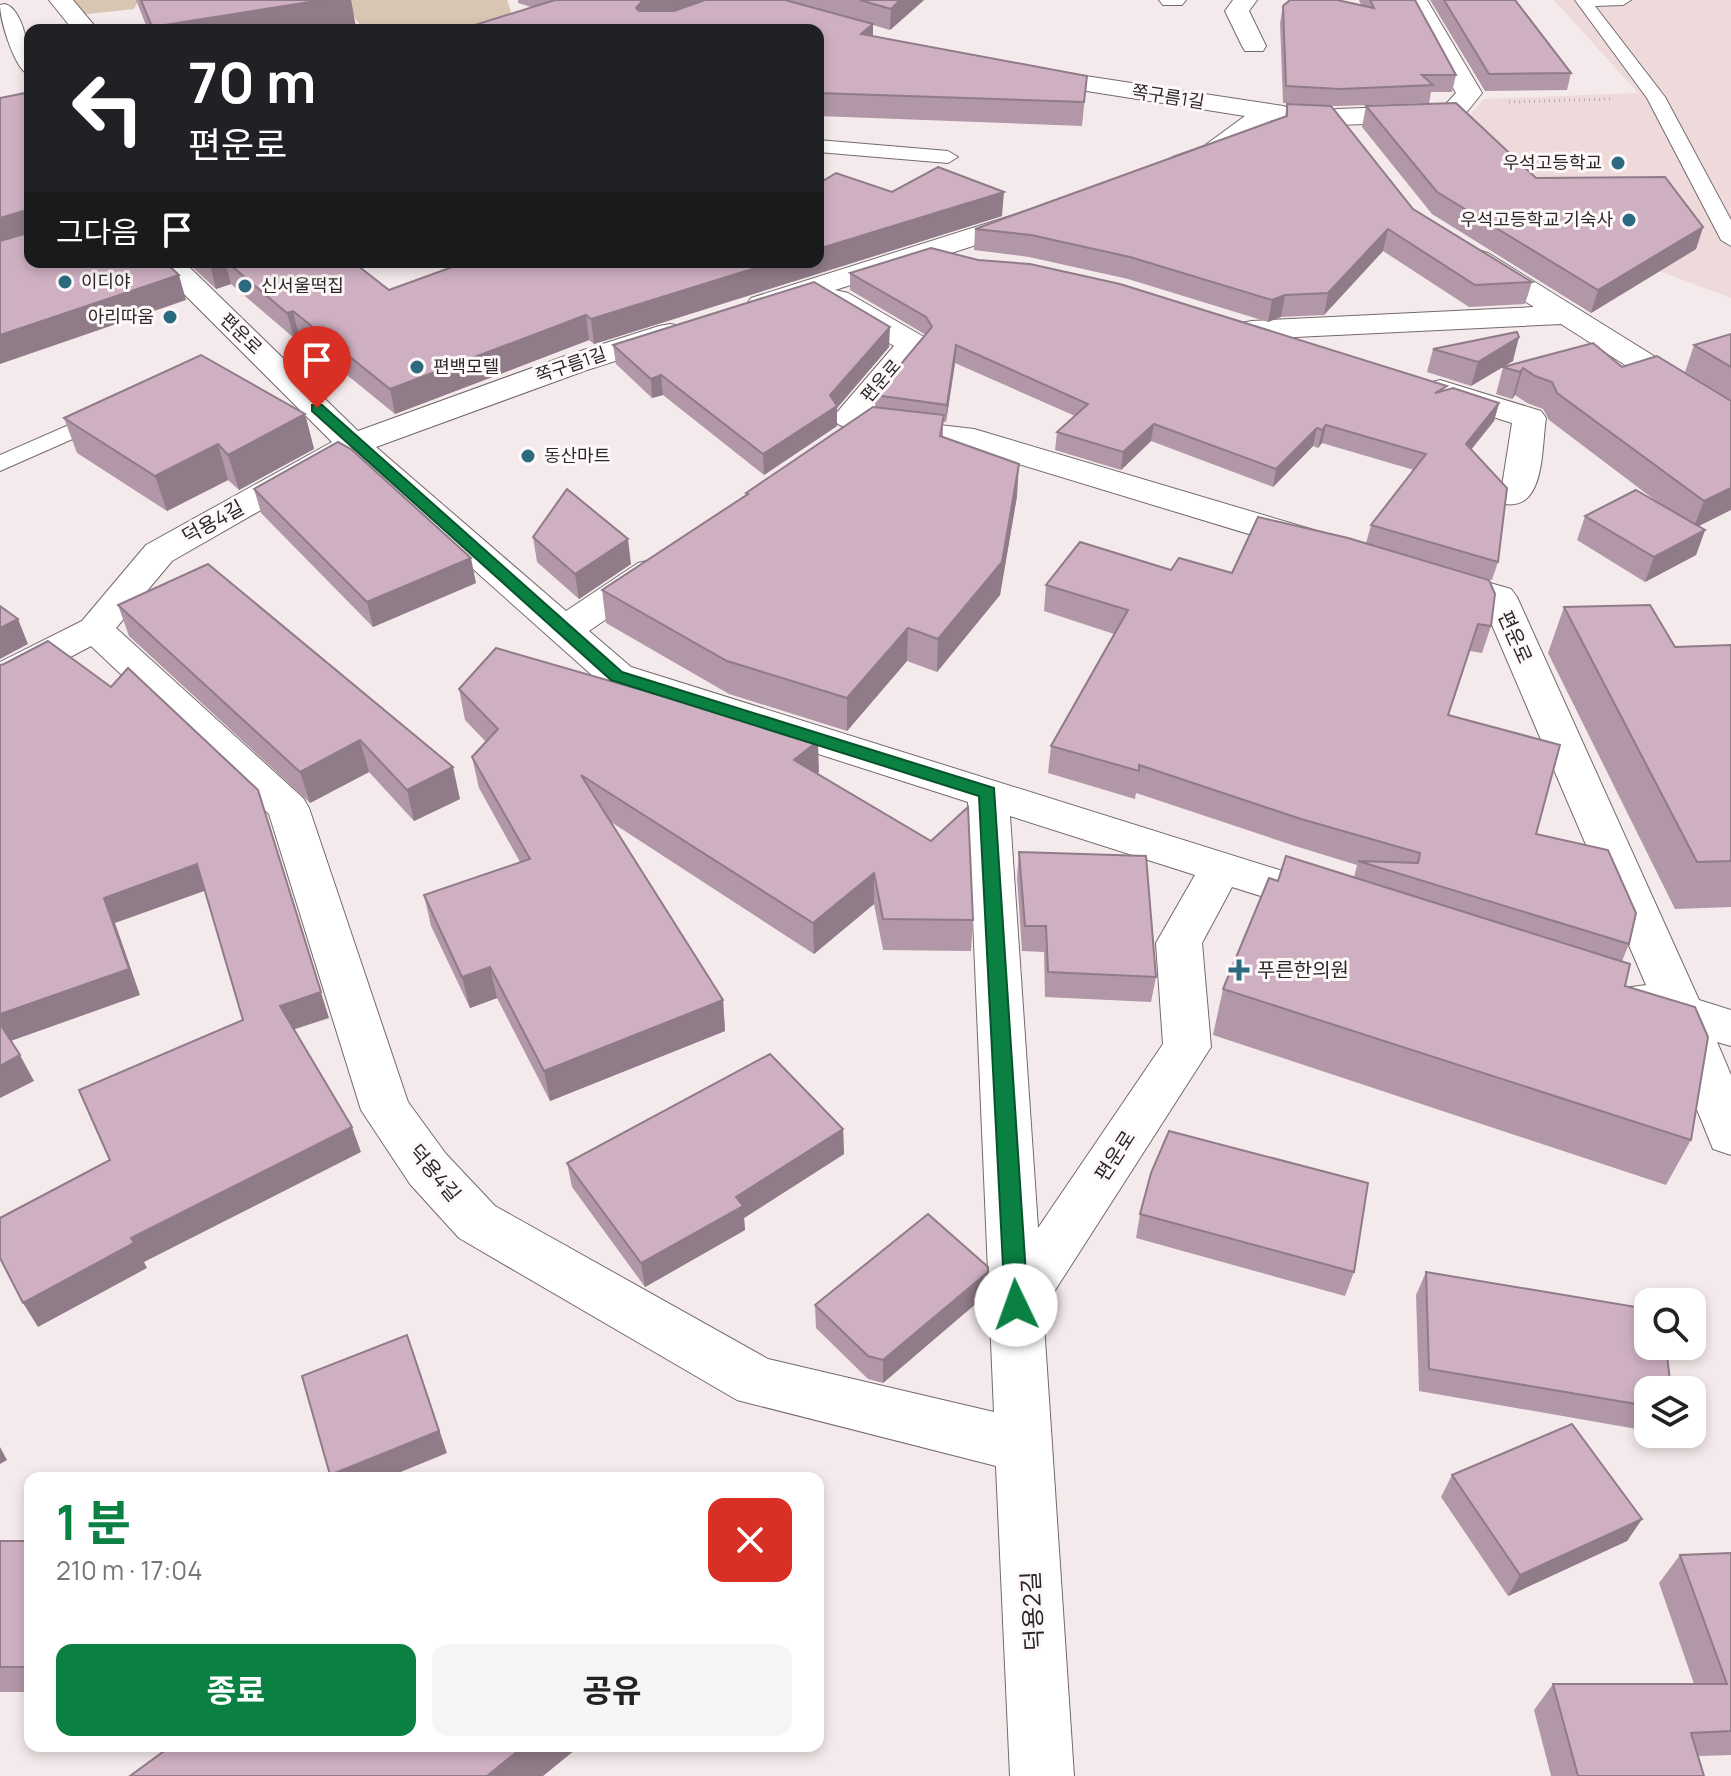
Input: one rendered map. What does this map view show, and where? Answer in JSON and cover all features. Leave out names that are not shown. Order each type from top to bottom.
[{"type":"street","points":[[61,0],[81,24]]},
{"type":"street","points":[[1245,0],[1237,11],[1254,46]]},
{"type":"street","points":[[1415,0],[1469,93],[1460,104]]},
{"type":"street","name":"쪽구름1길","points":[[1000,70],[1265,113],[1337,117],[1453,113],[1460,104]]},
{"type":"street","points":[[1153,174],[1213,152],[1265,113]]},
{"type":"street","points":[[1337,117],[1355,140]]},
{"type":"street","points":[[742,311],[1063,207]]},
{"type":"street","points":[[1460,247],[1731,418]]},
{"type":"street","points":[[929,252],[977,265]]},
{"type":"street","name":"편운로","points":[[173,268],[353,444],[617,676],[1355,909]]},
{"type":"street","name":"편운로","points":[[818,287],[913,344],[850,417],[852,434],[962,436],[1345,551]]},
{"type":"street","points":[[1325,354],[1238,326],[1566,315]]},
{"type":"street","name":"쪽구름1길","points":[[353,444],[576,363],[697,325]]},
{"type":"street","points":[[1412,381],[1529,418],[1519,487],[1512,496]]},
{"type":"street","name":"덕용4길","points":[[0,678],[95,629],[159,553],[353,444]]},
{"type":"street","points":[[564,630],[682,550]]},
{"type":"street","name":"편운로","points":[[1406,569],[1498,597],[1682,1014],[1731,1135]]},
{"type":"street","name":"덕용4길","points":[[95,629],[288,808],[386,1110],[428,1169],[477,1222],[757,1382],[1024,1446]]},
{"type":"street","points":[[988,792],[1024,1446]]},
{"type":"street","name":"편운로","points":[[1016,1305],[1187,1047],[1179,943],[1221,867]]},
{"type":"street","points":[[1608,990],[1731,1028]]},
{"type":"street","name":"덕용2길","points":[[1024,1446],[1042,1776]]},
{"type":"lane","points":[[1623,0],[1583,1],[1656,97],[1691,181],[1731,240]]},
{"type":"lane","points":[[0,10],[5,9],[24,55]]},
{"type":"lane","points":[[824,147],[948,157]]},
{"type":"lane","points":[[0,464],[127,407]]},
{"type":"path","points":[[1460,104],[1656,97]]},
{"type":"shaded area","points":[[65,0],[139,0],[134,9],[78,15]]},
{"type":"shaded area","points":[[341,0],[507,0],[513,17],[501,24],[360,24]]},
{"type":"shaded area","name":"우석고등학교","points":[[1554,0],[1731,0],[1731,298],[1532,223],[1468,117],[1484,99],[1638,93]]},
{"type":"building","points":[[141,0],[322,0],[171,24],[151,24]]},
{"type":"building","points":[[555,0],[643,0],[636,8],[639,11],[674,11],[705,0],[785,0],[873,24],[861,34],[1087,76],[1084,102],[824,93],[824,24],[478,24]]},
{"type":"building","points":[[860,0],[900,0],[891,9]]},
{"type":"building","points":[[1290,0],[1337,0],[1374,8],[1370,0],[1415,0],[1456,75],[1422,75],[1433,85],[1340,89],[1286,86],[1283,6]]},
{"type":"building","points":[[1444,0],[1515,0],[1571,73],[1489,74]]},
{"type":"building","points":[[24,93],[24,234],[23,211],[0,218],[0,98]]},
{"type":"building","points":[[1456,103],[1536,178],[1665,177],[1703,227],[1598,290],[1437,192],[1366,106]]},
{"type":"building","points":[[1287,104],[1331,106],[1413,209],[1532,282],[1475,285],[1388,229],[1328,293],[1285,295],[1272,300],[1130,257],[1031,235],[975,229],[1287,116]]},
{"type":"building","points":[[938,167],[1004,192],[824,247],[824,180],[836,173],[892,192]]},
{"type":"building","points":[[24,234],[24,268],[171,268],[179,275],[0,335],[0,241]]},
{"type":"building","points":[[931,248],[978,260],[1030,264],[1120,284],[1447,386],[1435,393],[1453,388],[1499,403],[1466,444],[1507,488],[1498,562],[1371,525],[1426,454],[1326,425],[1322,430],[1317,428],[1276,469],[1154,424],[1123,452],[1057,432],[1088,404],[956,345],[947,405],[875,395],[932,327],[926,317],[850,273]]},
{"type":"building","points":[[234,268],[361,268],[389,290],[450,268],[756,268],[591,319],[586,315],[390,389],[293,311],[287,313]]},
{"type":"building","points":[[814,282],[890,327],[830,395],[837,406],[763,454],[661,375],[651,379],[613,345]]},
{"type":"building","points":[[1517,332],[1519,337],[1478,362],[1433,349]]},
{"type":"building","points":[[1731,334],[1731,367],[1694,345]]},
{"type":"building","points":[[1593,343],[1622,367],[1657,356],[1731,401],[1731,488],[1704,501],[1557,393],[1552,382],[1523,368],[1520,372],[1503,367]]},
{"type":"building","points":[[201,355],[305,414],[228,455],[218,444],[155,476],[64,418]]},
{"type":"building","points":[[873,407],[944,415],[940,436],[1019,464],[1002,562],[938,639],[908,628],[847,698],[727,661],[602,590],[748,494]]},
{"type":"building","points":[[338,442],[351,449],[471,558],[367,602],[254,489]]},
{"type":"building","points":[[567,489],[628,539],[575,574],[533,537]]},
{"type":"building","points":[[1636,490],[1705,530],[1654,557],[1585,516]]},
{"type":"building","points":[[1258,517],[1348,538],[1489,580],[1495,594],[1491,626],[1478,624],[1448,715],[1560,745],[1536,834],[1608,850],[1636,913],[1629,944],[1358,861],[1418,863],[1420,853],[1301,819],[1139,765],[1139,771],[1051,746],[1128,610],[1046,585],[1080,542],[1171,570],[1179,558],[1232,573]]},
{"type":"building","points":[[208,564],[453,767],[407,790],[360,740],[300,772],[118,605]]},
{"type":"building","points":[[1650,605],[1675,647],[1731,645],[1731,861],[1697,862],[1564,607]]},
{"type":"building","points":[[0,606],[18,619],[0,628]]},
{"type":"building","points":[[48,641],[111,687],[128,668],[258,790],[321,992],[280,1006],[352,1127],[131,1238],[134,1243],[23,1303],[0,1258],[0,1218],[110,1160],[79,1090],[243,1020],[197,864],[104,898],[129,969],[0,1014],[0,665]]},
{"type":"building","points":[[496,648],[818,741],[794,760],[931,841],[968,807],[973,920],[883,919],[874,873],[813,923],[581,775],[723,1000],[544,1071],[490,967],[462,977],[424,895],[530,859],[472,757],[498,729],[459,689]]},
{"type":"building","points":[[1019,852],[1146,856],[1156,977],[1048,972],[1046,926],[1025,926]]},
{"type":"building","points":[[1286,856],[1630,964],[1625,986],[1695,1007],[1708,1037],[1691,1140],[1223,989],[1269,878],[1278,881]]},
{"type":"building","points":[[0,1024],[20,1055],[0,1066]]},
{"type":"building","points":[[770,1054],[843,1129],[736,1197],[743,1206],[641,1263],[567,1163]]},
{"type":"building","points":[[1169,1131],[1368,1183],[1354,1272],[1140,1214],[1151,1173]]},
{"type":"building","points":[[928,1214],[988,1267],[988,1272],[883,1360],[868,1356],[815,1305]]},
{"type":"building","points":[[1426,1272],[1634,1307],[1634,1360],[1668,1360],[1669,1376],[1634,1376],[1634,1404],[1429,1369]]},
{"type":"building","points":[[407,1335],[439,1431],[337,1472],[329,1472],[302,1376]]},
{"type":"building","points":[[1572,1424],[1642,1519],[1520,1575],[1452,1475]]},
{"type":"building","points":[[0,1541],[24,1541],[24,1667],[0,1667]]},
{"type":"building","points":[[1731,1553],[1731,1731],[1691,1733],[1704,1776],[1578,1776],[1553,1684],[1727,1684],[1680,1555]]},
{"type":"building","points":[[163,1752],[517,1752],[487,1776],[130,1776]]},
{"type":"place","name":"우석고등학교","points":[[1618,163]]},
{"type":"place","name":"우석고등학교 기숙사","points":[[1629,220]]},
{"type":"place","name":"이디야","points":[[65,282]]},
{"type":"place","name":"신서울떡집","points":[[245,286]]},
{"type":"place","name":"아리따움","points":[[170,317]]},
{"type":"place","name":"편백모텔","points":[[417,367]]},
{"type":"place","name":"동산마트","points":[[528,456]]},
{"type":"place","name":"푸른한의원","points":[[1239,970]]},
{"type":"route","points":[[317,408],[353,444],[617,676],[988,792],[1016,1305]]}]
